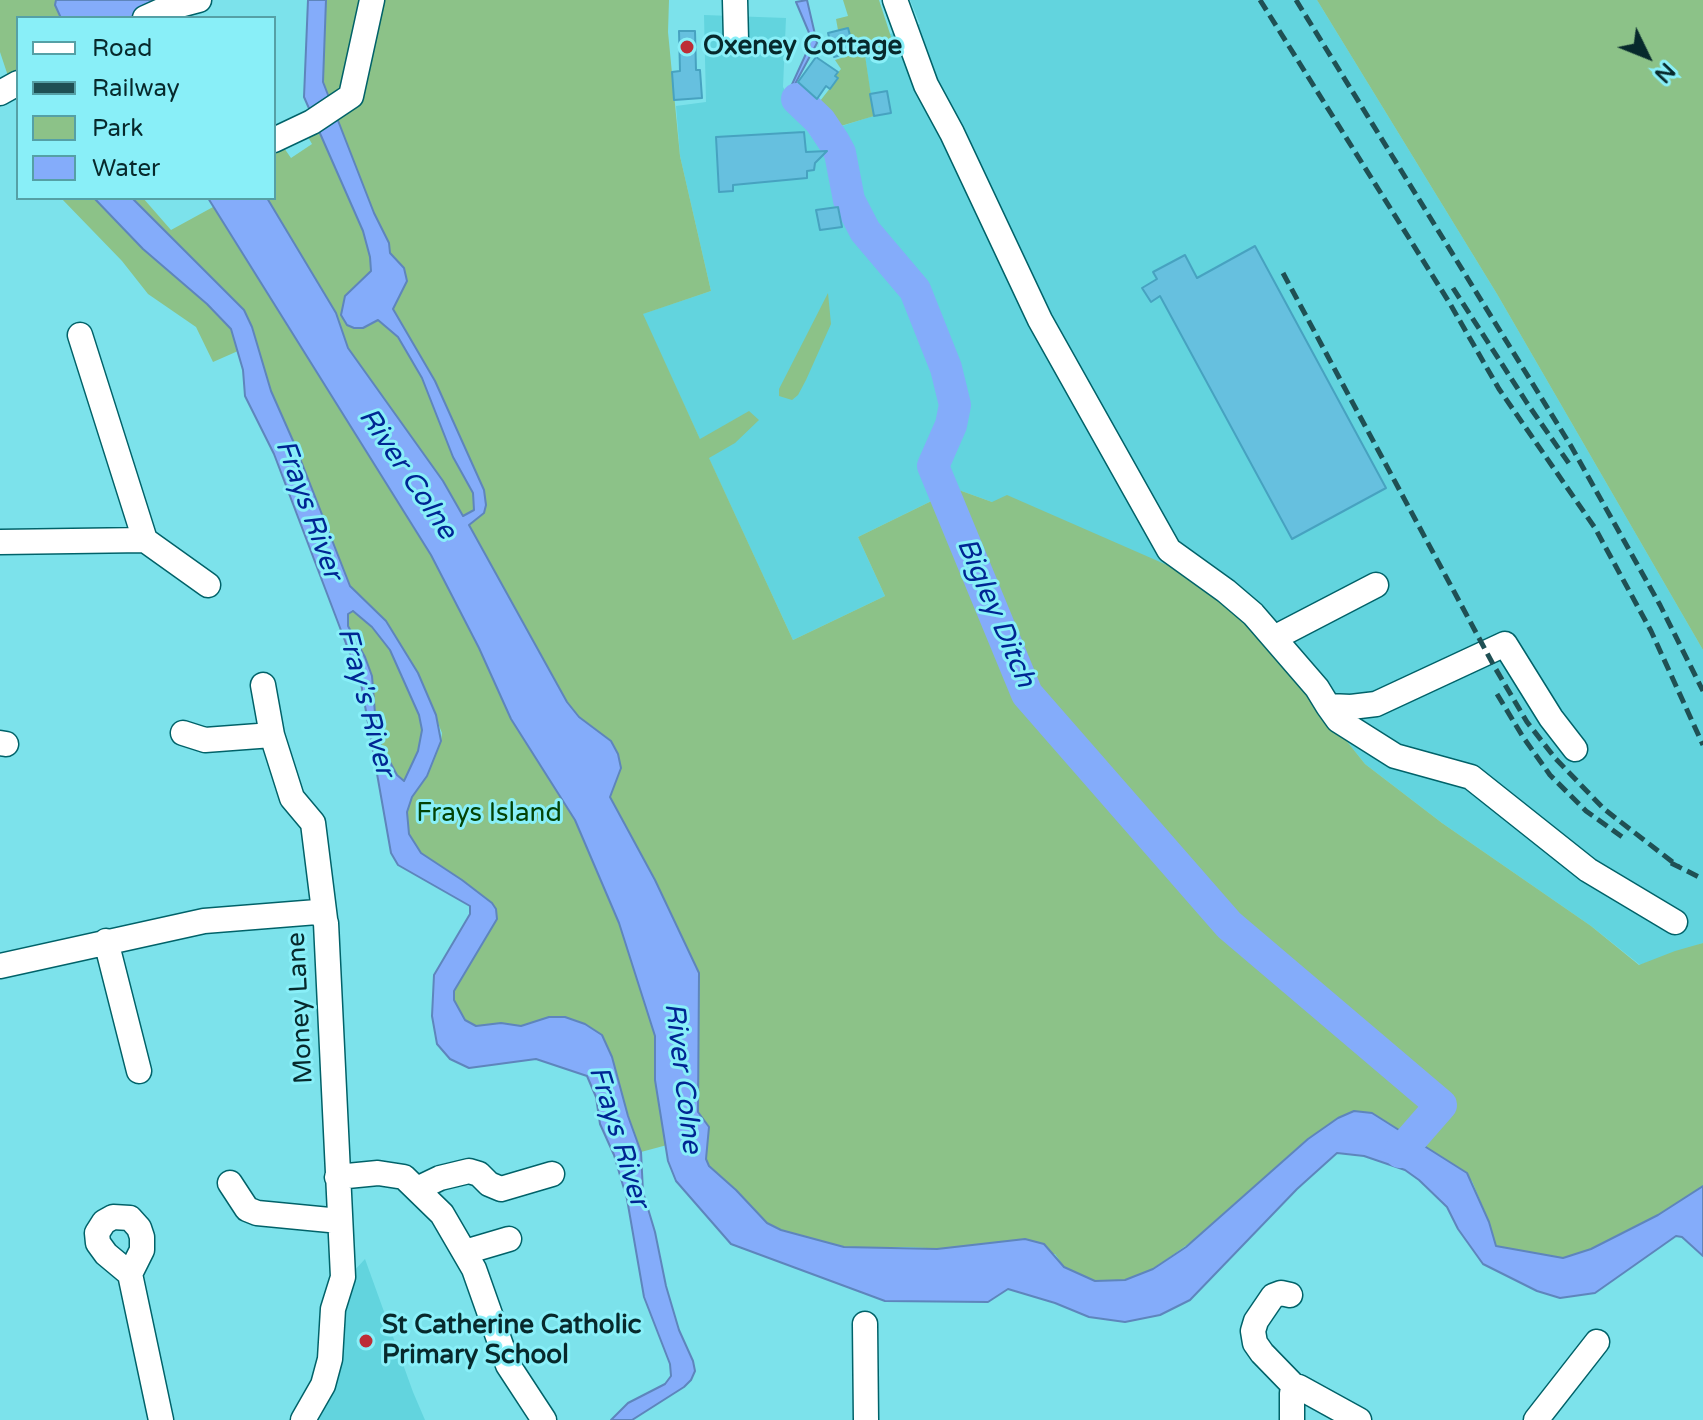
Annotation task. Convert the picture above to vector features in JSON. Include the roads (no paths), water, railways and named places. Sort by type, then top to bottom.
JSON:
[{"type":"street","points":[[149,16],[199,0]]},
{"type":"street","points":[[735,0],[736,40]]},
{"type":"street","points":[[895,0],[926,85],[952,133],[1040,320],[1169,550],[1253,614],[1317,688],[1338,720],[1395,756],[1471,777],[1588,870],[1675,922]]},
{"type":"street","points":[[276,139],[312,122],[354,91],[356,66],[372,10]]},
{"type":"street","points":[[80,335],[145,540]]},
{"type":"street","points":[[0,542],[145,540],[208,585]]},
{"type":"street","points":[[1274,638],[1376,585]]},
{"type":"street","points":[[1328,706],[1376,704],[1505,644],[1551,718],[1575,749]]},
{"type":"street","points":[[263,685],[272,735],[292,798],[313,823],[325,919]]},
{"type":"street","points":[[196,743],[272,735]]},
{"type":"street","name":"Money Lane","points":[[0,966],[204,921],[317,912],[325,919],[343,1277],[333,1309],[330,1359],[323,1385],[303,1420]]},
{"type":"street","points":[[106,941],[139,1071]]},
{"type":"street","points":[[337,1177],[392,1170],[404,1177],[442,1214],[465,1252],[508,1365],[544,1420]]},
{"type":"street","points":[[417,1189],[440,1178],[469,1171],[501,1189],[552,1174]]},
{"type":"street","points":[[230,1183],[247,1209],[254,1212],[340,1221]]},
{"type":"street","points":[[465,1252],[509,1239]]},
{"type":"street","points":[[130,1274],[161,1420]]},
{"type":"street","points":[[1290,1295],[1281,1293],[1273,1296],[1256,1321],[1253,1331],[1255,1343],[1295,1388],[1304,1389],[1359,1420]]},
{"type":"street","points":[[865,1324],[866,1420]]},
{"type":"street","points":[[1536,1420],[1597,1342]]},
{"type":"street","points":[[1292,1420],[1295,1388]]},
{"type":"water","points":[[56,0],[151,0],[154,5],[135,16],[60,16]]},
{"type":"water","name":"River Colne","points":[[308,0],[326,0],[323,82],[374,213],[389,243],[390,253],[404,268],[407,281],[393,309],[435,381],[484,490],[484,513],[469,525],[567,702],[579,717],[611,741],[618,754],[621,768],[610,797],[655,880],[699,973],[698,1112],[709,1127],[706,1159],[709,1166],[767,1223],[781,1230],[844,1247],[937,1249],[1025,1239],[1044,1244],[1064,1267],[1095,1281],[1125,1280],[1153,1269],[1186,1247],[1308,1139],[1354,1111],[1372,1113],[1467,1173],[1496,1246],[1563,1258],[1591,1249],[1658,1215],[1703,1186],[1703,1256],[1682,1237],[1676,1236],[1595,1293],[1560,1298],[1537,1291],[1483,1264],[1458,1229],[1447,1207],[1405,1170],[1364,1156],[1337,1153],[1297,1189],[1190,1300],[1160,1315],[1125,1322],[1089,1317],[1008,1289],[988,1302],[885,1301],[731,1244],[676,1181],[668,1161],[655,1080],[655,1036],[619,923],[575,820],[511,719],[431,555],[209,200],[268,200],[336,313],[348,348],[443,481],[463,516],[474,510],[473,493],[453,457],[422,378],[398,337],[378,320],[363,328],[354,328],[347,325],[341,315],[345,296],[371,271],[370,257],[363,231],[304,97]]},
{"type":"water","points":[[807,0],[817,43],[795,84],[796,90],[810,107],[819,110],[827,119],[831,129],[823,132],[789,91],[810,45],[810,35],[796,2]]},
{"type":"water","points":[[96,200],[134,200],[244,310],[271,391],[350,586],[386,621],[418,673],[436,715],[441,741],[427,776],[412,797],[407,812],[409,834],[421,853],[462,880],[496,909],[497,919],[454,991],[454,1000],[465,1020],[476,1026],[501,1023],[521,1026],[549,1017],[565,1017],[585,1024],[602,1035],[612,1057],[641,1152],[643,1192],[666,1286],[695,1371],[684,1387],[632,1420],[611,1420],[628,1403],[665,1384],[671,1376],[670,1364],[644,1297],[627,1199],[614,1155],[600,1124],[596,1097],[587,1076],[536,1059],[469,1068],[450,1059],[437,1044],[432,1016],[434,975],[470,914],[470,906],[398,865],[391,853],[361,683],[274,454],[245,396],[243,370],[231,329],[143,249]],"holes":[[[353,611],[372,627],[390,650],[419,715],[422,730],[418,751],[404,781],[397,775],[377,738],[372,676],[348,626],[348,614]]]},
{"type":"waterway","name":"Bigley Ditch","points":[[797,99],[820,121],[834,142],[840,153],[849,200],[865,231],[915,290],[946,368],[955,405],[951,425],[933,466],[1027,694],[1229,925],[1441,1105],[1400,1152]]},
{"type":"railway","points":[[1260,0],[1449,302],[1499,389],[1595,528],[1651,631],[1703,745]]},
{"type":"railway","points":[[1296,0],[1571,446],[1660,605],[1703,691]]},
{"type":"railway","points":[[1283,273],[1527,722],[1555,758],[1604,809],[1679,867]]},
{"type":"railway","points":[[1453,288],[1570,465]]},
{"type":"railway","points":[[1497,694],[1550,775],[1586,811],[1625,839]]},
{"type":"railway","points":[[1671,863],[1703,879]]},
{"type":"place","name":"Oxeney Cottage","points":[[687,47]]},
{"type":"place","name":"St Catherine Catholic Primary School","points":[[366,1341]]},
{"type":"water label","name":"Frays River","points":[[308,510]]},
{"type":"water label","name":"Fray's River","points":[[365,702]]},
{"type":"water label","name":"Frays River","points":[[618,1137]]},
{"type":"park label","name":"Frays Island","points":[[489,814]]}]
